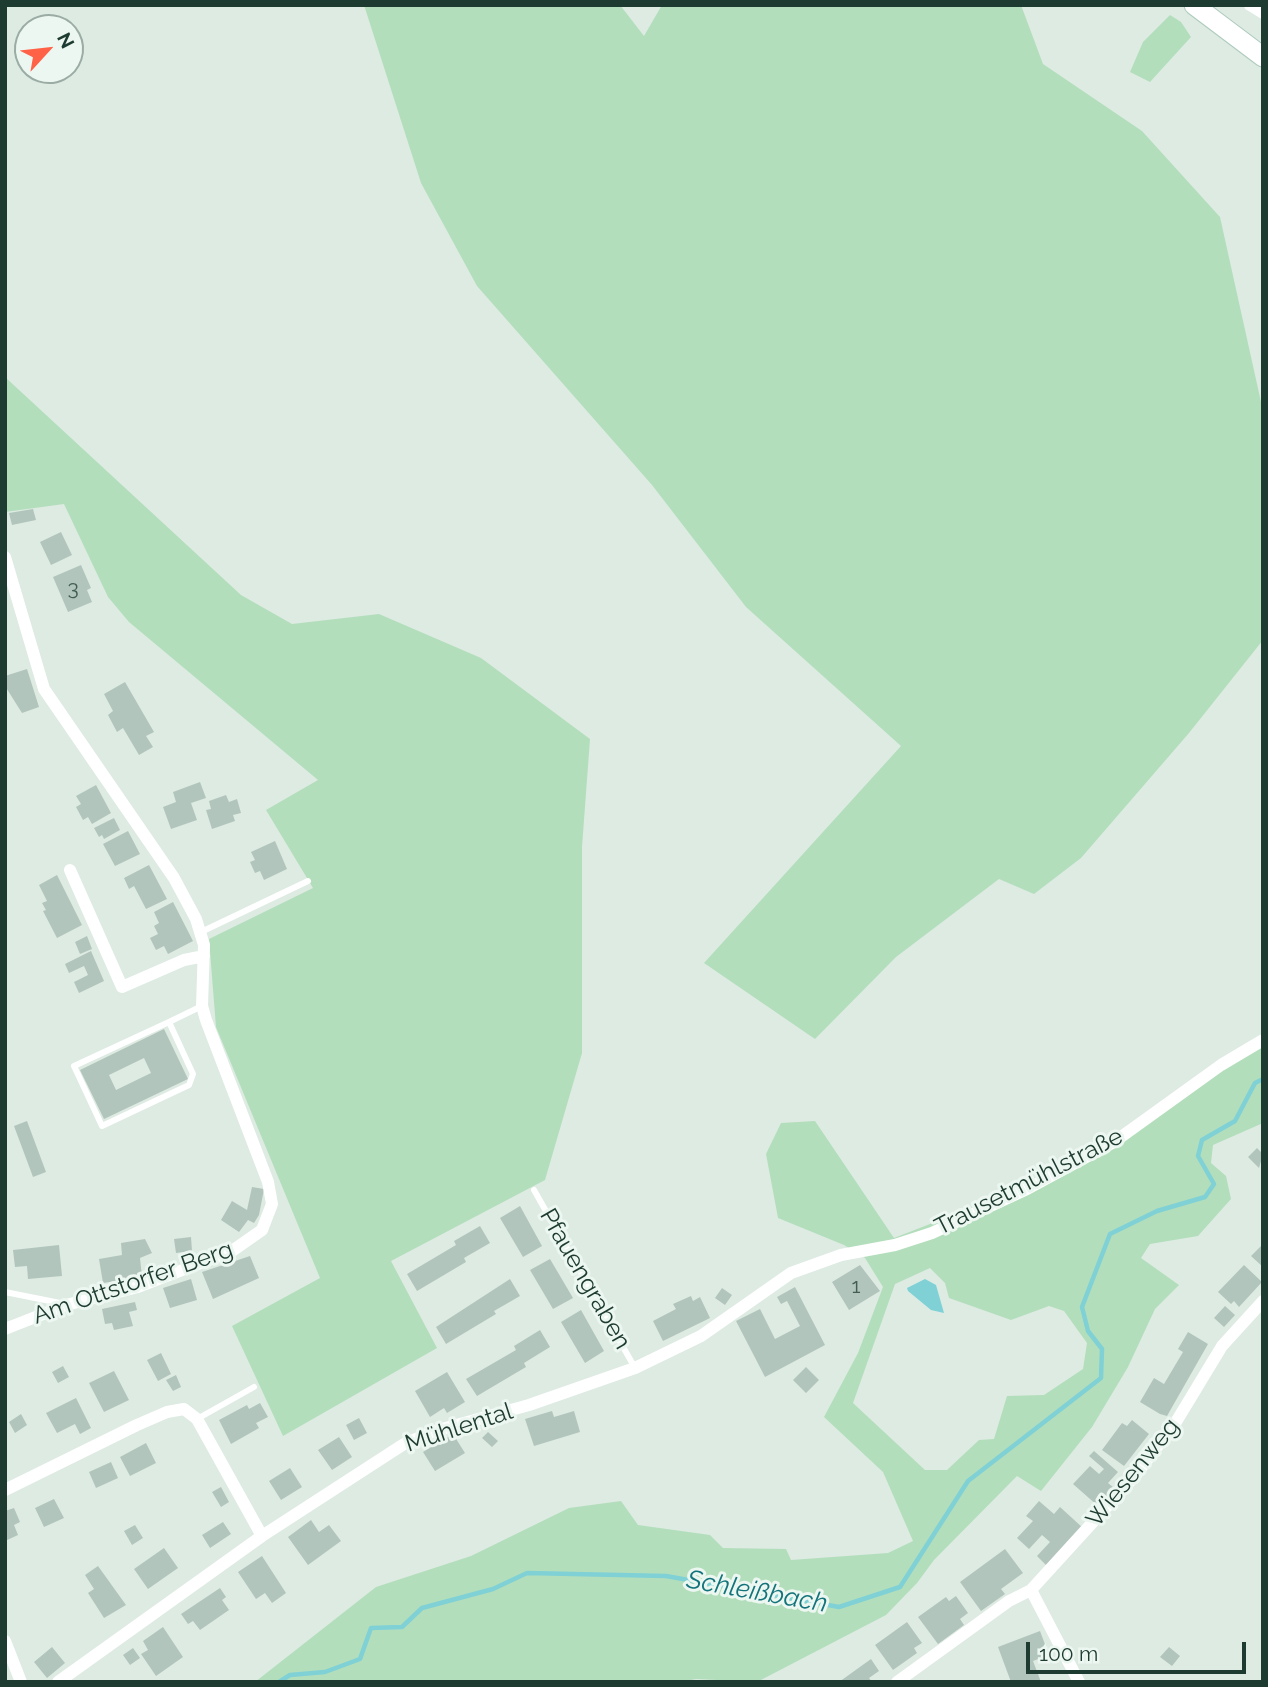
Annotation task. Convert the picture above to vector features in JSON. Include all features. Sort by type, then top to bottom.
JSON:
[{"type":"main road","points":[[1194,5],[1263,57]]},
{"type":"street","points":[[1250,5],[1263,13]]},
{"type":"street","name":"Am Ottstorfer Berg","points":[[5,557],[44,689],[174,878],[201,932],[204,956],[202,1006],[211,1038],[272,1194],[271,1214],[255,1237],[232,1251],[138,1287],[66,1306],[5,1329]]},
{"type":"street","points":[[70,870],[122,987],[184,960],[204,956]]},
{"type":"street","name":"Trausetmühlstraße","points":[[895,1245],[932,1233],[1027,1189],[1114,1142],[1221,1065],[1263,1040]]},
{"type":"street","name":"Mühlental","points":[[58,1682],[347,1478],[423,1436],[580,1389],[635,1368],[701,1336],[791,1273],[841,1255],[895,1245]]},
{"type":"street","name":"Wiesenweg","points":[[897,1682],[1009,1601],[1031,1590],[1134,1477],[1162,1442],[1222,1346],[1263,1301]]},
{"type":"street","points":[[5,1490],[167,1412],[184,1409],[197,1419],[262,1536]]},
{"type":"street","points":[[1031,1590],[1079,1682]]},
{"type":"street","points":[[6,1650],[21,1682]]},
{"type":"lane","points":[[201,932],[308,881]]},
{"type":"lane","points":[[169,1022],[192,1074],[189,1085],[102,1126],[74,1066],[202,1006]]},
{"type":"lane","name":"Pfauengraben","points":[[534,1190],[635,1368]]},
{"type":"lane","points":[[5,1292],[58,1301],[66,1306]]},
{"type":"lane","points":[[197,1419],[254,1387]]},
{"type":"green space","points":[[364,5],[620,5],[644,36],[662,5],[1021,5],[1043,64],[1142,131],[1220,217],[1263,411],[1263,640],[1189,733],[1081,858],[1034,894],[999,879],[896,957],[815,1039],[704,963],[901,746],[746,607],[652,485],[477,286],[421,183]]},
{"type":"green space","points":[[1170,15],[1181,22],[1191,37],[1150,82],[1130,72],[1143,42]]},
{"type":"green space","points":[[5,377],[241,595],[292,624],[379,614],[481,658],[590,739],[582,847],[582,1053],[545,1180],[391,1261],[437,1348],[283,1436],[232,1326],[320,1278],[216,1027],[209,939],[313,888],[266,810],[318,780],[129,622],[108,597],[64,504],[5,512]]},
{"type":"green space","points":[[1263,1033],[1263,1123],[1213,1145],[1211,1163],[1226,1176],[1231,1199],[1198,1236],[1150,1244],[1141,1258],[1179,1285],[1155,1309],[1128,1367],[1092,1427],[1041,1491],[1017,1476],[934,1560],[917,1583],[886,1615],[757,1682],[696,1679],[680,1682],[255,1682],[376,1587],[471,1556],[569,1508],[621,1501],[638,1525],[710,1535],[723,1548],[786,1549],[791,1560],[888,1553],[913,1541],[883,1472],[824,1417],[858,1353],[883,1287],[865,1258],[844,1245],[778,1218],[766,1154],[781,1123],[815,1121],[894,1238],[989,1201],[1114,1138],[1209,1067]],"holes":[[[930,1268],[945,1283],[949,1298],[1011,1320],[1049,1306],[1064,1311],[1087,1343],[1083,1369],[1044,1395],[1007,1396],[994,1439],[979,1440],[947,1470],[925,1470],[853,1403],[895,1284]]]},
{"type":"water","points":[[925,1279],[936,1285],[944,1313],[931,1310],[908,1291],[907,1288]]},
{"type":"building","points":[[33,509],[36,520],[12,525],[9,513]]},
{"type":"building","points":[[61,532],[72,555],[51,565],[40,542]]},
{"type":"building","points":[[81,565],[91,588],[87,590],[92,602],[68,612],[53,577]]},
{"type":"building","points":[[27,669],[39,707],[22,713],[5,686],[5,676]]},
{"type":"building","points":[[125,682],[154,732],[146,736],[153,747],[139,755],[123,728],[117,732],[108,715],[113,711],[104,694]]},
{"type":"building","points":[[200,782],[206,798],[191,803],[197,820],[171,829],[163,807],[176,802],[173,792]]},
{"type":"building","points":[[96,785],[111,813],[92,824],[88,817],[83,820],[76,807],[81,804],[76,796]]},
{"type":"building","points":[[226,795],[229,802],[237,799],[241,813],[233,815],[235,821],[212,829],[206,810],[211,809],[209,801]]},
{"type":"building","points":[[114,818],[120,830],[104,839],[102,835],[99,837],[94,828]]},
{"type":"building","points":[[128,831],[140,854],[115,866],[103,844]]},
{"type":"building","points":[[275,841],[287,869],[264,880],[260,871],[255,873],[250,862],[255,860],[251,852]]},
{"type":"building","points":[[149,865],[167,899],[146,909],[134,886],[129,889],[124,878]]},
{"type":"building","points":[[57,875],[82,925],[57,938],[43,911],[46,910],[42,903],[47,901],[39,885]]},
{"type":"building","points":[[173,902],[193,941],[168,954],[164,946],[156,950],[150,938],[158,934],[154,926],[159,923],[154,912]]},
{"type":"building","points":[[87,936],[92,949],[80,954],[75,942]]},
{"type":"building","points":[[91,951],[104,981],[79,993],[74,982],[88,975],[84,966],[69,973],[65,964]]},
{"type":"building","points":[[164,1029],[188,1079],[104,1119],[80,1070]],"holes":[[[144,1058],[151,1073],[116,1090],[109,1075]]]},
{"type":"building","points":[[27,1121],[46,1172],[33,1177],[14,1126]]},
{"type":"building","points":[[1257,1148],[1263,1154],[1259,1168],[1248,1157]]},
{"type":"building","points":[[252,1187],[264,1189],[259,1215],[254,1223],[248,1220],[239,1232],[221,1220],[232,1201],[247,1210]]},
{"type":"building","points":[[520,1206],[542,1246],[523,1257],[500,1218]]},
{"type":"building","points":[[480,1226],[490,1243],[464,1258],[466,1262],[417,1291],[407,1274],[456,1245],[454,1241]]},
{"type":"building","points":[[191,1237],[192,1251],[176,1253],[174,1239]]},
{"type":"building","points":[[145,1239],[152,1253],[140,1258],[142,1277],[103,1283],[99,1259],[122,1255],[121,1243]]},
{"type":"building","points":[[1263,1244],[1263,1267],[1251,1256]]},
{"type":"building","points":[[59,1245],[62,1276],[28,1279],[27,1266],[15,1267],[13,1250]]},
{"type":"building","points":[[250,1256],[259,1278],[213,1299],[202,1272]]},
{"type":"building","points":[[550,1259],[573,1298],[553,1309],[530,1270]]},
{"type":"building","points":[[860,1265],[880,1291],[849,1310],[832,1282]]},
{"type":"building","points":[[1244,1265],[1262,1282],[1239,1307],[1234,1301],[1231,1304],[1218,1292]]},
{"type":"building","points":[[191,1279],[197,1300],[170,1308],[163,1288]]},
{"type":"building","points":[[510,1279],[520,1296],[446,1344],[436,1327]]},
{"type":"building","points":[[795,1287],[825,1345],[765,1377],[736,1321],[760,1309],[775,1339],[800,1326],[787,1301],[781,1304],[777,1297]]},
{"type":"building","points":[[722,1288],[732,1295],[725,1305],[715,1298]]},
{"type":"building","points":[[691,1296],[693,1301],[700,1297],[710,1318],[663,1341],[653,1321],[676,1309],[673,1304]]},
{"type":"building","points":[[135,1302],[137,1310],[129,1312],[133,1326],[114,1330],[112,1323],[105,1324],[102,1309]]},
{"type":"building","points":[[1225,1306],[1235,1315],[1224,1327],[1214,1318]]},
{"type":"building","points":[[581,1310],[604,1351],[585,1363],[561,1322]]},
{"type":"building","points":[[540,1330],[550,1347],[524,1363],[526,1367],[477,1396],[466,1379],[516,1350],[514,1346]]},
{"type":"building","points":[[1188,1332],[1208,1344],[1167,1416],[1160,1414],[1140,1402],[1154,1378],[1164,1384],[1183,1352],[1178,1349]]},
{"type":"building","points":[[161,1353],[171,1374],[158,1381],[147,1360]]},
{"type":"building","points":[[63,1366],[69,1377],[58,1383],[52,1372]]},
{"type":"building","points":[[806,1367],[819,1380],[806,1393],[793,1380]]},
{"type":"building","points":[[114,1371],[129,1400],[104,1412],[89,1383]]},
{"type":"building","points":[[447,1372],[465,1402],[447,1413],[444,1408],[430,1417],[415,1391]]},
{"type":"building","points":[[176,1375],[181,1387],[173,1391],[166,1380]]},
{"type":"building","points":[[76,1398],[91,1428],[80,1434],[75,1424],[57,1433],[46,1413]]},
{"type":"building","points":[[260,1403],[268,1417],[256,1423],[259,1428],[231,1444],[219,1420],[247,1405],[249,1409]]},
{"type":"building","points":[[552,1411],[554,1417],[574,1411],[580,1432],[534,1446],[525,1419]]},
{"type":"building","points":[[21,1414],[27,1425],[15,1433],[9,1422]]},
{"type":"building","points":[[359,1418],[367,1433],[354,1440],[346,1425]]},
{"type":"building","points":[[1132,1420],[1149,1434],[1124,1466],[1102,1450],[1122,1423],[1127,1426]]},
{"type":"building","points":[[488,1432],[498,1441],[492,1447],[482,1438]]},
{"type":"building","points":[[453,1434],[465,1453],[435,1471],[423,1452]]},
{"type":"building","points":[[339,1437],[352,1457],[332,1470],[318,1450]]},
{"type":"building","points":[[146,1443],[156,1463],[130,1476],[120,1457]]},
{"type":"building","points":[[1094,1451],[1118,1472],[1108,1483],[1114,1488],[1098,1506],[1073,1484],[1090,1466],[1099,1474],[1104,1469],[1089,1456]]},
{"type":"building","points":[[111,1462],[118,1478],[96,1488],[89,1472]]},
{"type":"building","points":[[290,1468],[302,1487],[281,1500],[269,1481]]},
{"type":"building","points":[[221,1487],[229,1502],[221,1507],[212,1492]]},
{"type":"building","points":[[54,1499],[64,1518],[44,1527],[35,1508]]},
{"type":"building","points":[[1039,1501],[1054,1514],[1060,1507],[1083,1528],[1048,1567],[1037,1556],[1050,1542],[1042,1535],[1029,1549],[1017,1538],[1033,1521],[1026,1516]]},
{"type":"building","points":[[14,1508],[20,1522],[14,1525],[18,1535],[5,1541],[5,1511]]},
{"type":"building","points":[[311,1520],[319,1532],[329,1525],[341,1541],[308,1565],[288,1537]]},
{"type":"building","points":[[223,1522],[231,1534],[210,1548],[202,1535]]},
{"type":"building","points":[[135,1525],[143,1538],[132,1545],[124,1531]]},
{"type":"building","points":[[164,1548],[178,1568],[148,1589],[134,1569]]},
{"type":"building","points":[[1005,1549],[1023,1573],[1001,1589],[1005,1594],[981,1611],[960,1582]]},
{"type":"building","points":[[262,1556],[286,1593],[272,1603],[265,1593],[256,1599],[238,1572]]},
{"type":"building","points":[[98,1566],[126,1605],[104,1618],[88,1593],[94,1589],[85,1575]]},
{"type":"building","points":[[220,1588],[226,1597],[222,1600],[229,1610],[200,1630],[193,1621],[188,1624],[181,1614]]},
{"type":"building","points":[[956,1596],[968,1613],[960,1619],[964,1625],[938,1644],[918,1617],[946,1597],[949,1601]]},
{"type":"building","points":[[907,1622],[922,1643],[914,1648],[917,1653],[893,1670],[875,1645]]},
{"type":"building","points":[[163,1627],[183,1657],[156,1676],[141,1654],[148,1650],[143,1641]]},
{"type":"building","points":[[1040,1631],[1049,1655],[1033,1661],[1041,1682],[1011,1682],[998,1647]]},
{"type":"building","points":[[52,1647],[65,1663],[47,1678],[34,1662]]},
{"type":"building","points":[[1169,1647],[1180,1656],[1172,1666],[1160,1657]]},
{"type":"building","points":[[133,1648],[140,1658],[130,1665],[123,1655]]},
{"type":"building","points":[[871,1659],[879,1671],[869,1678],[872,1682],[839,1682]]},
{"type":"waterway","name":"Schleißbach","points":[[279,1682],[290,1675],[325,1672],[360,1659],[371,1628],[402,1627],[422,1608],[493,1589],[527,1573],[666,1576],[839,1607],[900,1587],[968,1481],[1101,1378],[1102,1349],[1088,1331],[1082,1307],[1110,1234],[1157,1211],[1205,1197],[1214,1184],[1198,1156],[1202,1140],[1235,1121],[1255,1083],[1263,1079]]}]
